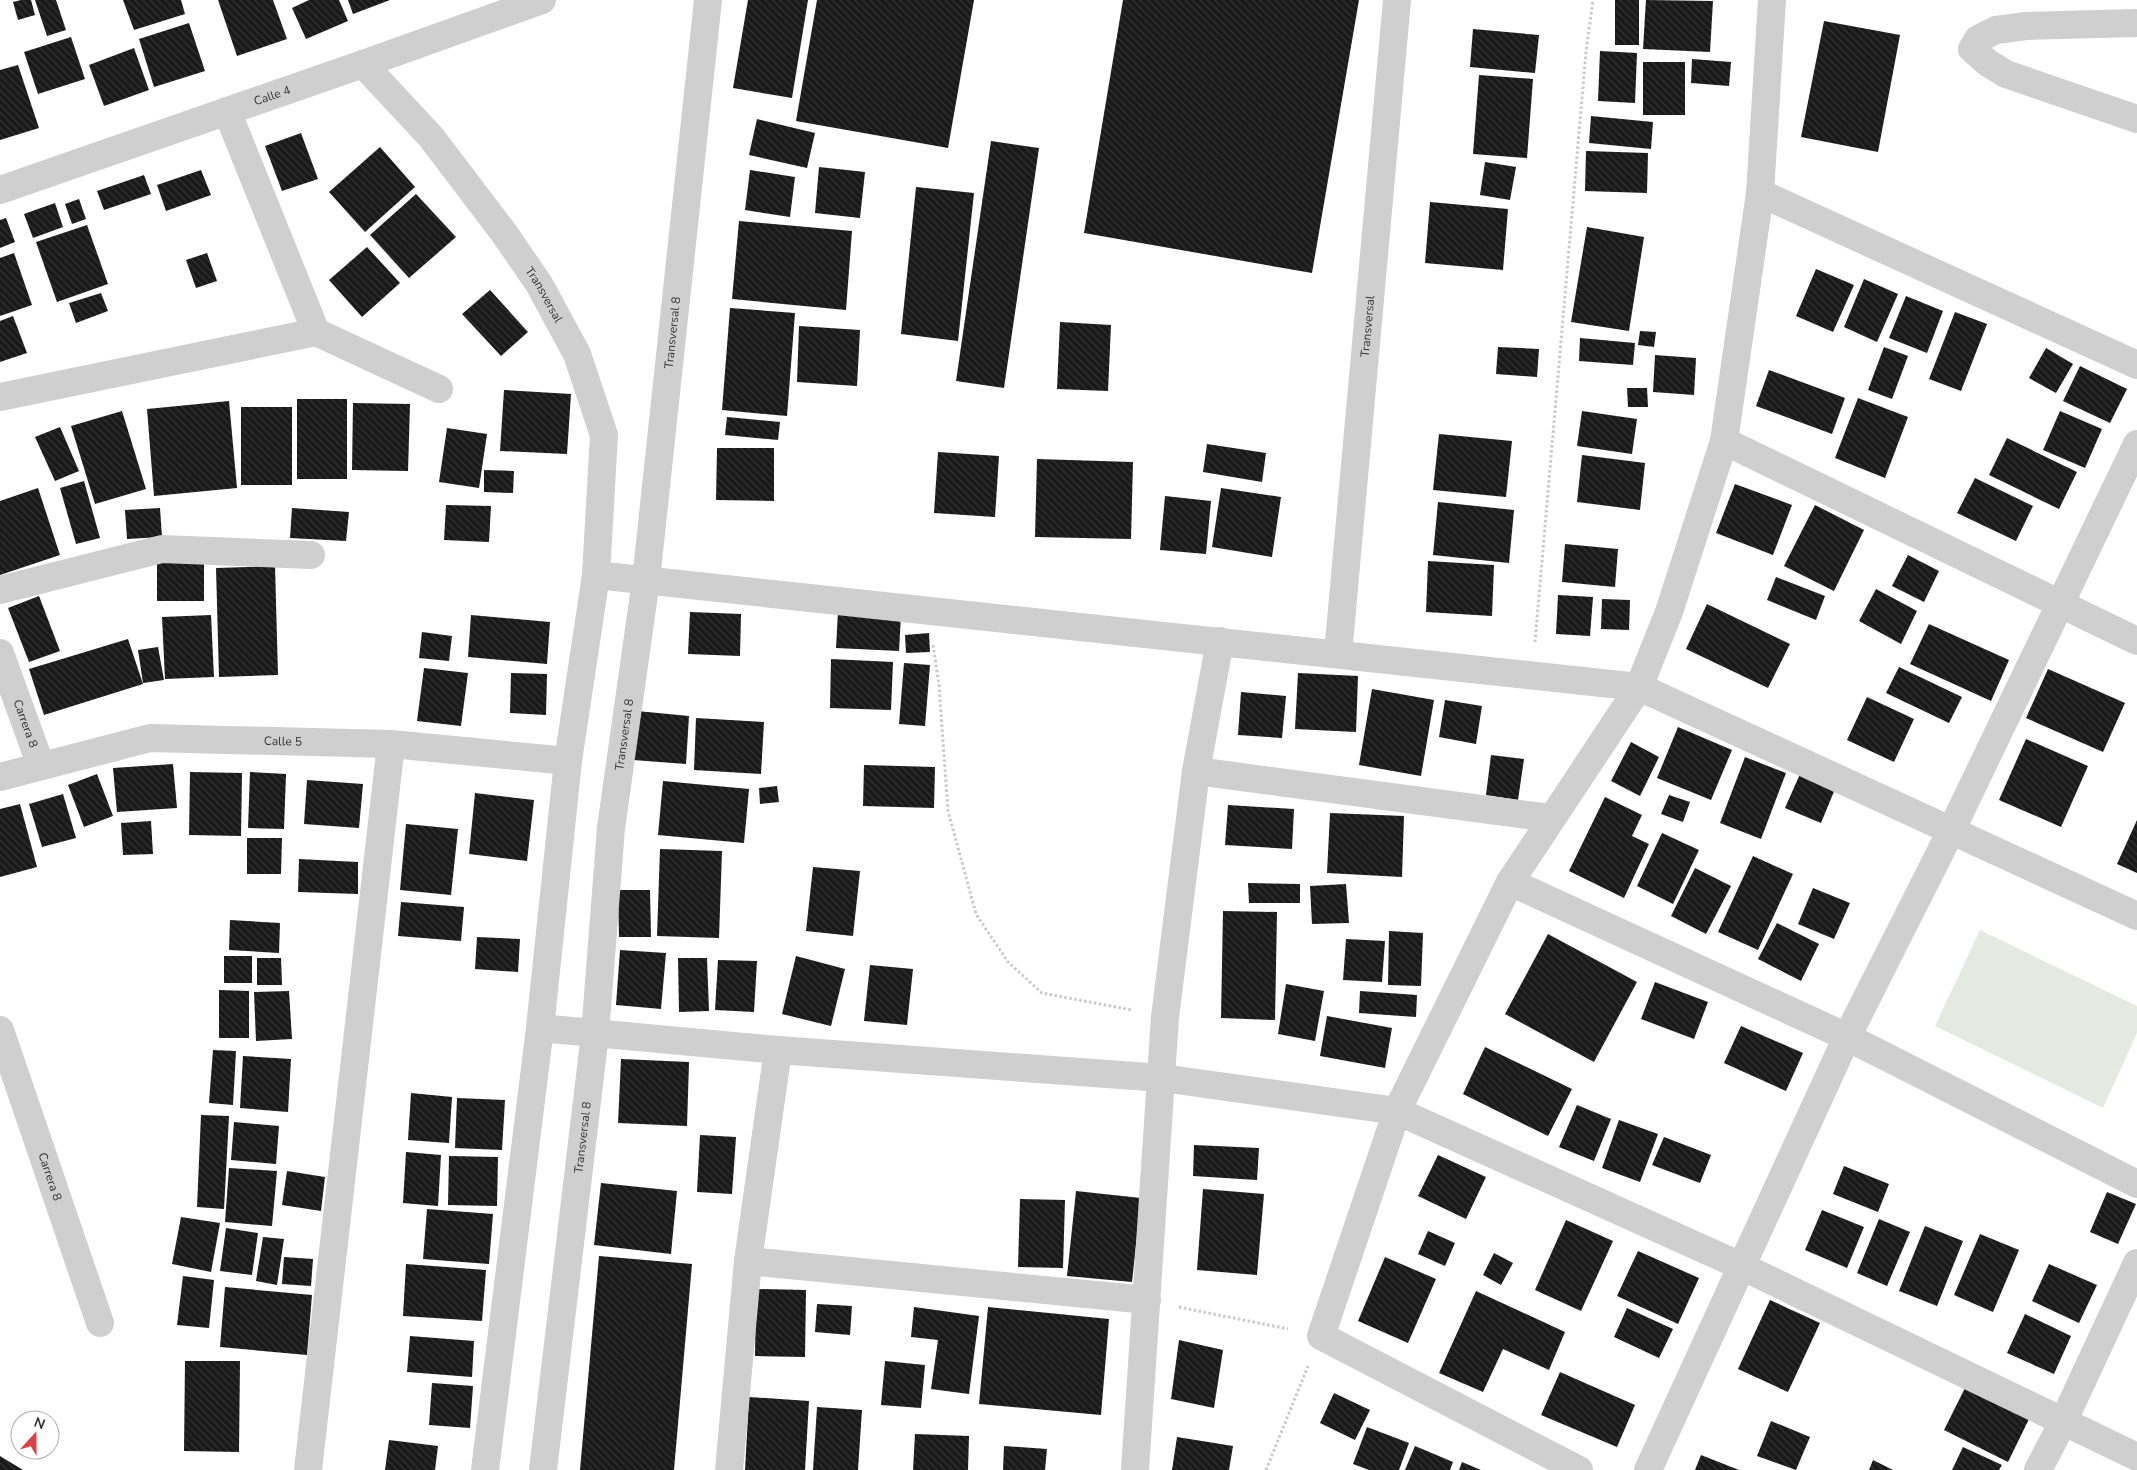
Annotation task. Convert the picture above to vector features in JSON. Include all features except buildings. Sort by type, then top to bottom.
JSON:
[{"type":"street","name":"Calle 4","points":[[0,190],[542,0]]},
{"type":"street","name":"Transversal 8","points":[[543,1470],[595,1034],[611,828],[646,580],[708,0]]},
{"type":"street","name":"Transversal","points":[[1338,654],[1397,0]]},
{"type":"street","points":[[1579,1470],[1321,1336],[1397,1111],[1510,882],[1550,818],[1639,687],[1669,612],[1724,441],[1760,193],[1772,0]]},
{"type":"street","points":[[2137,24],[2026,26],[1996,30],[1978,38],[1972,50],[2006,74],[2137,119]]},
{"type":"street","name":"Transversal","points":[[363,64],[431,137],[504,233],[539,284],[578,354],[604,435],[596,575]]},
{"type":"street","points":[[226,111],[316,332]]},
{"type":"street","points":[[1760,193],[2137,365]]},
{"type":"street","points":[[0,397],[316,332],[439,388]]},
{"type":"street","points":[[1724,441],[2137,641]]},
{"type":"street","points":[[1648,1470],[1847,1037],[1951,831],[2137,444]]},
{"type":"street","points":[[0,590],[162,549],[311,555]]},
{"type":"street","points":[[485,1470],[540,1028],[568,761],[596,575],[1532,674],[1639,687],[2137,916]]},
{"type":"street","points":[[1135,1470],[1165,1017],[1196,771],[1220,641]]},
{"type":"street","name":"Carrera 8","points":[[0,653],[41,766]]},
{"type":"street","name":"Calle 5","points":[[0,777],[150,738],[391,744],[568,761]]},
{"type":"street","points":[[308,1470],[391,744]]},
{"type":"street","points":[[1196,771],[1550,818]]},
{"type":"street","points":[[1510,882],[1847,1037],[2137,1184]]},
{"type":"street","points":[[540,1028],[778,1050],[1162,1078],[1397,1111],[1741,1266],[2137,1457]]},
{"type":"street","name":"Carrera 8","points":[[0,1030],[100,1323]]},
{"type":"street","points":[[729,1470],[748,1261],[778,1050]]},
{"type":"street","points":[[748,1261],[1147,1300]]},
{"type":"street","points":[[2038,1470],[2063,1422],[2137,1263]]},
{"type":"path","points":[[1532,674],[1586,52],[1593,0]]},
{"type":"path","points":[[928,610],[939,685],[948,811],[976,914],[1008,962],[1042,993],[1165,1017]]},
{"type":"path","points":[[1147,1300],[1321,1336],[1266,1470]]},
{"type":"shaded area","points":[[1980,930],[2137,1006],[2137,1033],[2103,1108],[1935,1026]]}]
